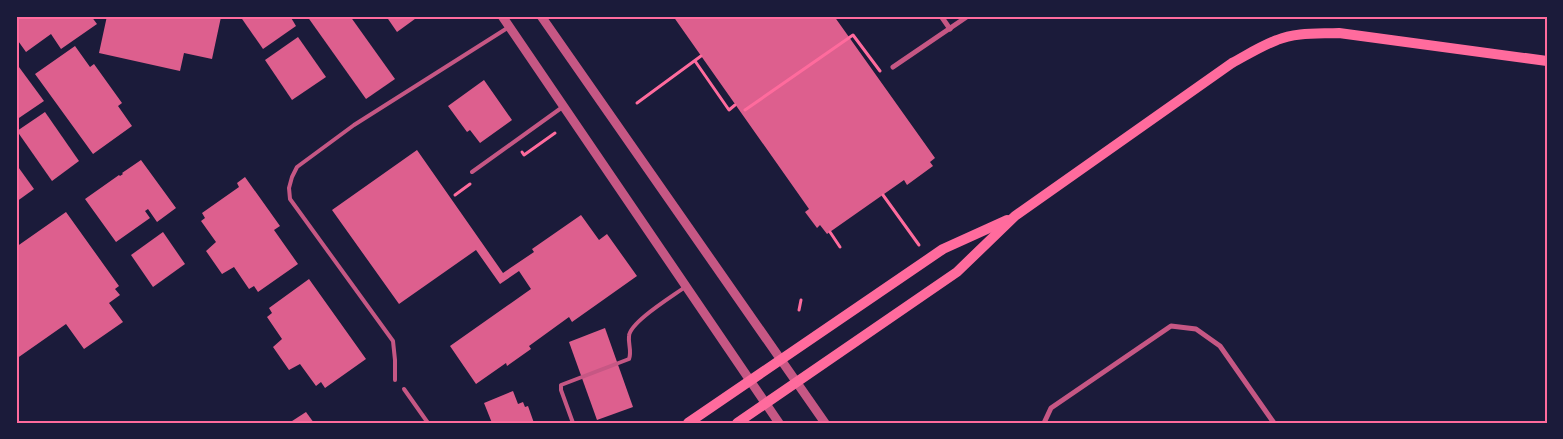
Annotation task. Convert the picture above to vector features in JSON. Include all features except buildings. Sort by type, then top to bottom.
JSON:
[{"type":"main road","points":[[737,423],[957,272],[1015,216],[1232,63],[1256,49],[1279,39],[1306,34],[1339,33],[1547,61]]},
{"type":"main road","points":[[688,423],[942,249],[1015,216]]},
{"type":"street","points":[[502,16],[779,423]]},
{"type":"street","points":[[541,16],[825,423]]},
{"type":"street","points":[[941,16],[950,29]]},
{"type":"street","points":[[893,67],[968,16]]},
{"type":"street","points":[[1044,423],[1051,408],[1171,326],[1196,329],[1220,346],[1274,423]]},
{"type":"lane","points":[[395,380],[393,341],[290,199],[289,188],[292,177],[297,167],[354,125],[509,27]]},
{"type":"lane","points":[[472,172],[564,106]]},
{"type":"lane","points":[[573,423],[561,390],[561,385],[629,359],[631,353],[629,335],[634,324],[687,286]]},
{"type":"lane","points":[[404,389],[428,423]]},
{"type":"path","points":[[745,110],[853,35],[875,67],[886,77],[895,72],[893,67]]},
{"type":"path","points":[[637,103],[701,56]]},
{"type":"path","points":[[695,61],[729,110],[735,105]]},
{"type":"path","points":[[883,195],[919,245]]},
{"type":"path","points":[[830,232],[840,247]]},
{"type":"path","points":[[799,310],[801,300]]}]
